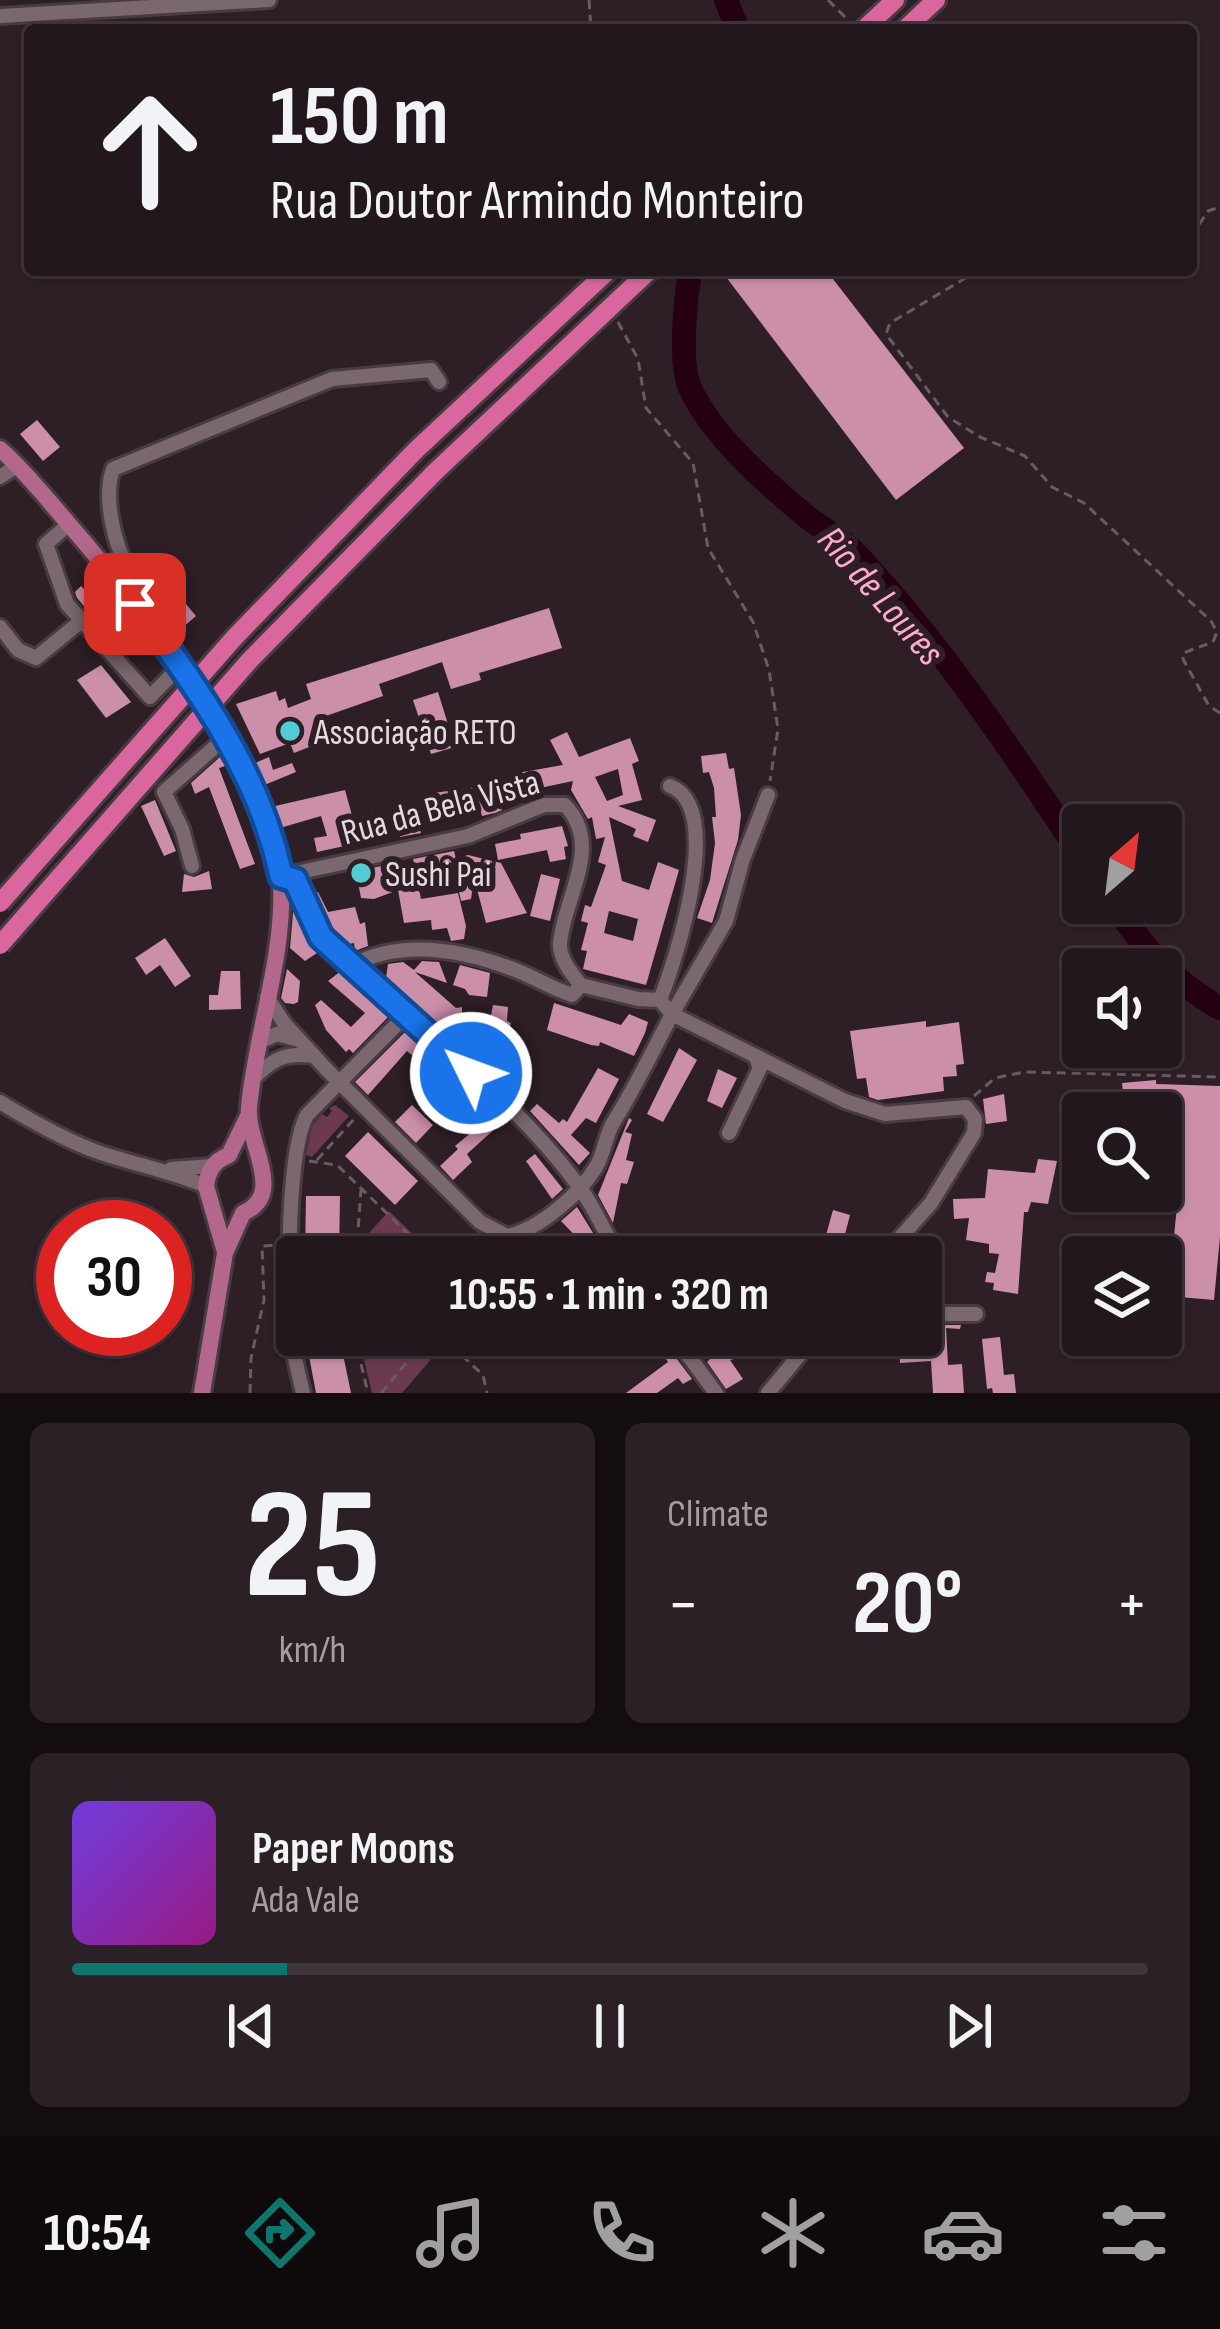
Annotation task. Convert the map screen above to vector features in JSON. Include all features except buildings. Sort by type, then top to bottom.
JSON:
[{"type":"highway","points":[[868,24],[895,0]]},
{"type":"highway","points":[[910,24],[936,0]]},
{"type":"highway","points":[[0,903],[235,637],[416,450],[603,276]]},
{"type":"highway","points":[[0,945],[250,660],[436,471],[644,276]]},
{"type":"main road","points":[[0,449],[110,571],[181,665],[227,736],[261,813],[281,876],[281,912],[248,1115],[229,1155]]},
{"type":"main road","points":[[214,1204],[232,1214],[243,1213],[260,1202],[265,1192],[248,1115]]},
{"type":"main road","points":[[225,1253],[206,1186],[212,1166],[239,1154],[257,1163]]},
{"type":"main road","points":[[202,1393],[225,1253],[243,1213]]},
{"type":"street","points":[[0,16],[100,5],[269,0]]},
{"type":"street","points":[[110,571],[121,554],[113,533],[109,480],[113,469],[332,380],[430,370],[439,382]]},
{"type":"street","points":[[0,477],[18,465]]},
{"type":"street","points":[[69,524],[46,544],[67,604],[80,622],[150,698],[181,665]]},
{"type":"street","points":[[0,627],[18,650],[36,658],[80,622]]},
{"type":"street","points":[[192,866],[182,829],[164,792],[227,736]]},
{"type":"street","points":[[660,1000],[696,857],[692,808],[670,786]]},
{"type":"street","points":[[267,997],[299,1040],[494,1232],[507,1237],[530,1229],[580,1187],[597,1166],[610,1126],[626,1106],[672,1014],[727,921],[743,859],[768,795]]},
{"type":"street","name":"Rua da Bela Vista","points":[[281,876],[468,836],[544,805],[565,805],[581,830],[581,863],[560,946],[569,971],[581,985]]},
{"type":"street","points":[[281,876],[295,880],[321,937],[504,1102],[580,1187],[608,1236]]},
{"type":"street","points":[[352,965],[374,953],[447,949],[512,968],[572,995],[581,985],[638,1000],[660,1000],[672,1014],[757,1060],[844,1101],[885,1114],[967,1107],[975,1119],[974,1133],[931,1203],[902,1236]]},
{"type":"street","points":[[292,1236],[293,1162],[299,1129],[307,1115],[406,1015]]},
{"type":"street","points":[[259,1042],[277,1034],[299,1040]]},
{"type":"street","points":[[253,1080],[277,1057],[314,1055]]},
{"type":"street","points":[[729,1133],[760,1068],[757,1060]]},
{"type":"street","points":[[0,1102],[98,1152],[166,1169],[206,1186]]},
{"type":"street","points":[[166,1169],[212,1166]]},
{"type":"street","points":[[942,1314],[976,1314]]},
{"type":"street","points":[[295,1356],[303,1393]]},
{"type":"street","points":[[688,1356],[716,1393]]},
{"type":"street","points":[[768,1393],[799,1356]]},
{"type":"path","points":[[828,0],[854,24]]},
{"type":"path","points":[[1197,228],[1208,211],[1220,207]]},
{"type":"path","points":[[969,276],[890,322],[886,334],[948,416],[980,437],[1025,456],[1052,487],[1084,503],[1211,621],[1217,632],[1214,642],[1184,653],[1184,659],[1209,706],[1220,713]]},
{"type":"path","points":[[616,308],[618,327],[638,359],[646,408],[693,463],[709,548],[753,622],[769,670],[778,729],[768,795]]},
{"type":"path","points":[[967,1107],[979,1089],[995,1078],[1024,1072],[1220,1077]]},
{"type":"path","points":[[315,1161],[357,1116],[347,1106],[356,1097]]},
{"type":"path","points":[[293,1162],[337,1165],[410,1236]]},
{"type":"path","points":[[358,1236],[361,1189]]},
{"type":"path","points":[[250,1393],[251,1358],[264,1300],[262,1246],[276,1245]]},
{"type":"path","points":[[359,1356],[368,1393]]},
{"type":"path","points":[[381,1393],[412,1356]]},
{"type":"path","points":[[463,1356],[483,1375],[488,1393]]},
{"type":"shaded area","points":[[335,1105],[349,1116],[312,1157],[306,1155],[312,1126]]},
{"type":"shaded area","points":[[389,1211],[415,1236],[366,1236]]},
{"type":"shaded area","points":[[363,1356],[434,1356],[402,1393],[372,1393]]},
{"type":"waterway","name":"Rio de Loures","points":[[726,0],[736,24]]},
{"type":"waterway","name":"Rio de Loures","points":[[690,276],[685,363],[700,406],[758,474],[852,550],[889,591],[976,702],[1062,826]]},
{"type":"waterway","name":"Rio de Loures","points":[[1129,924],[1160,962],[1220,1008]]},
{"type":"place","name":"Associação RETO","points":[[290,731]]},
{"type":"place","name":"Sushi Pai","points":[[361,873]]},
{"type":"route","points":[[135,604],[227,736],[253,792],[281,876],[295,880],[321,937],[471,1073]]}]
